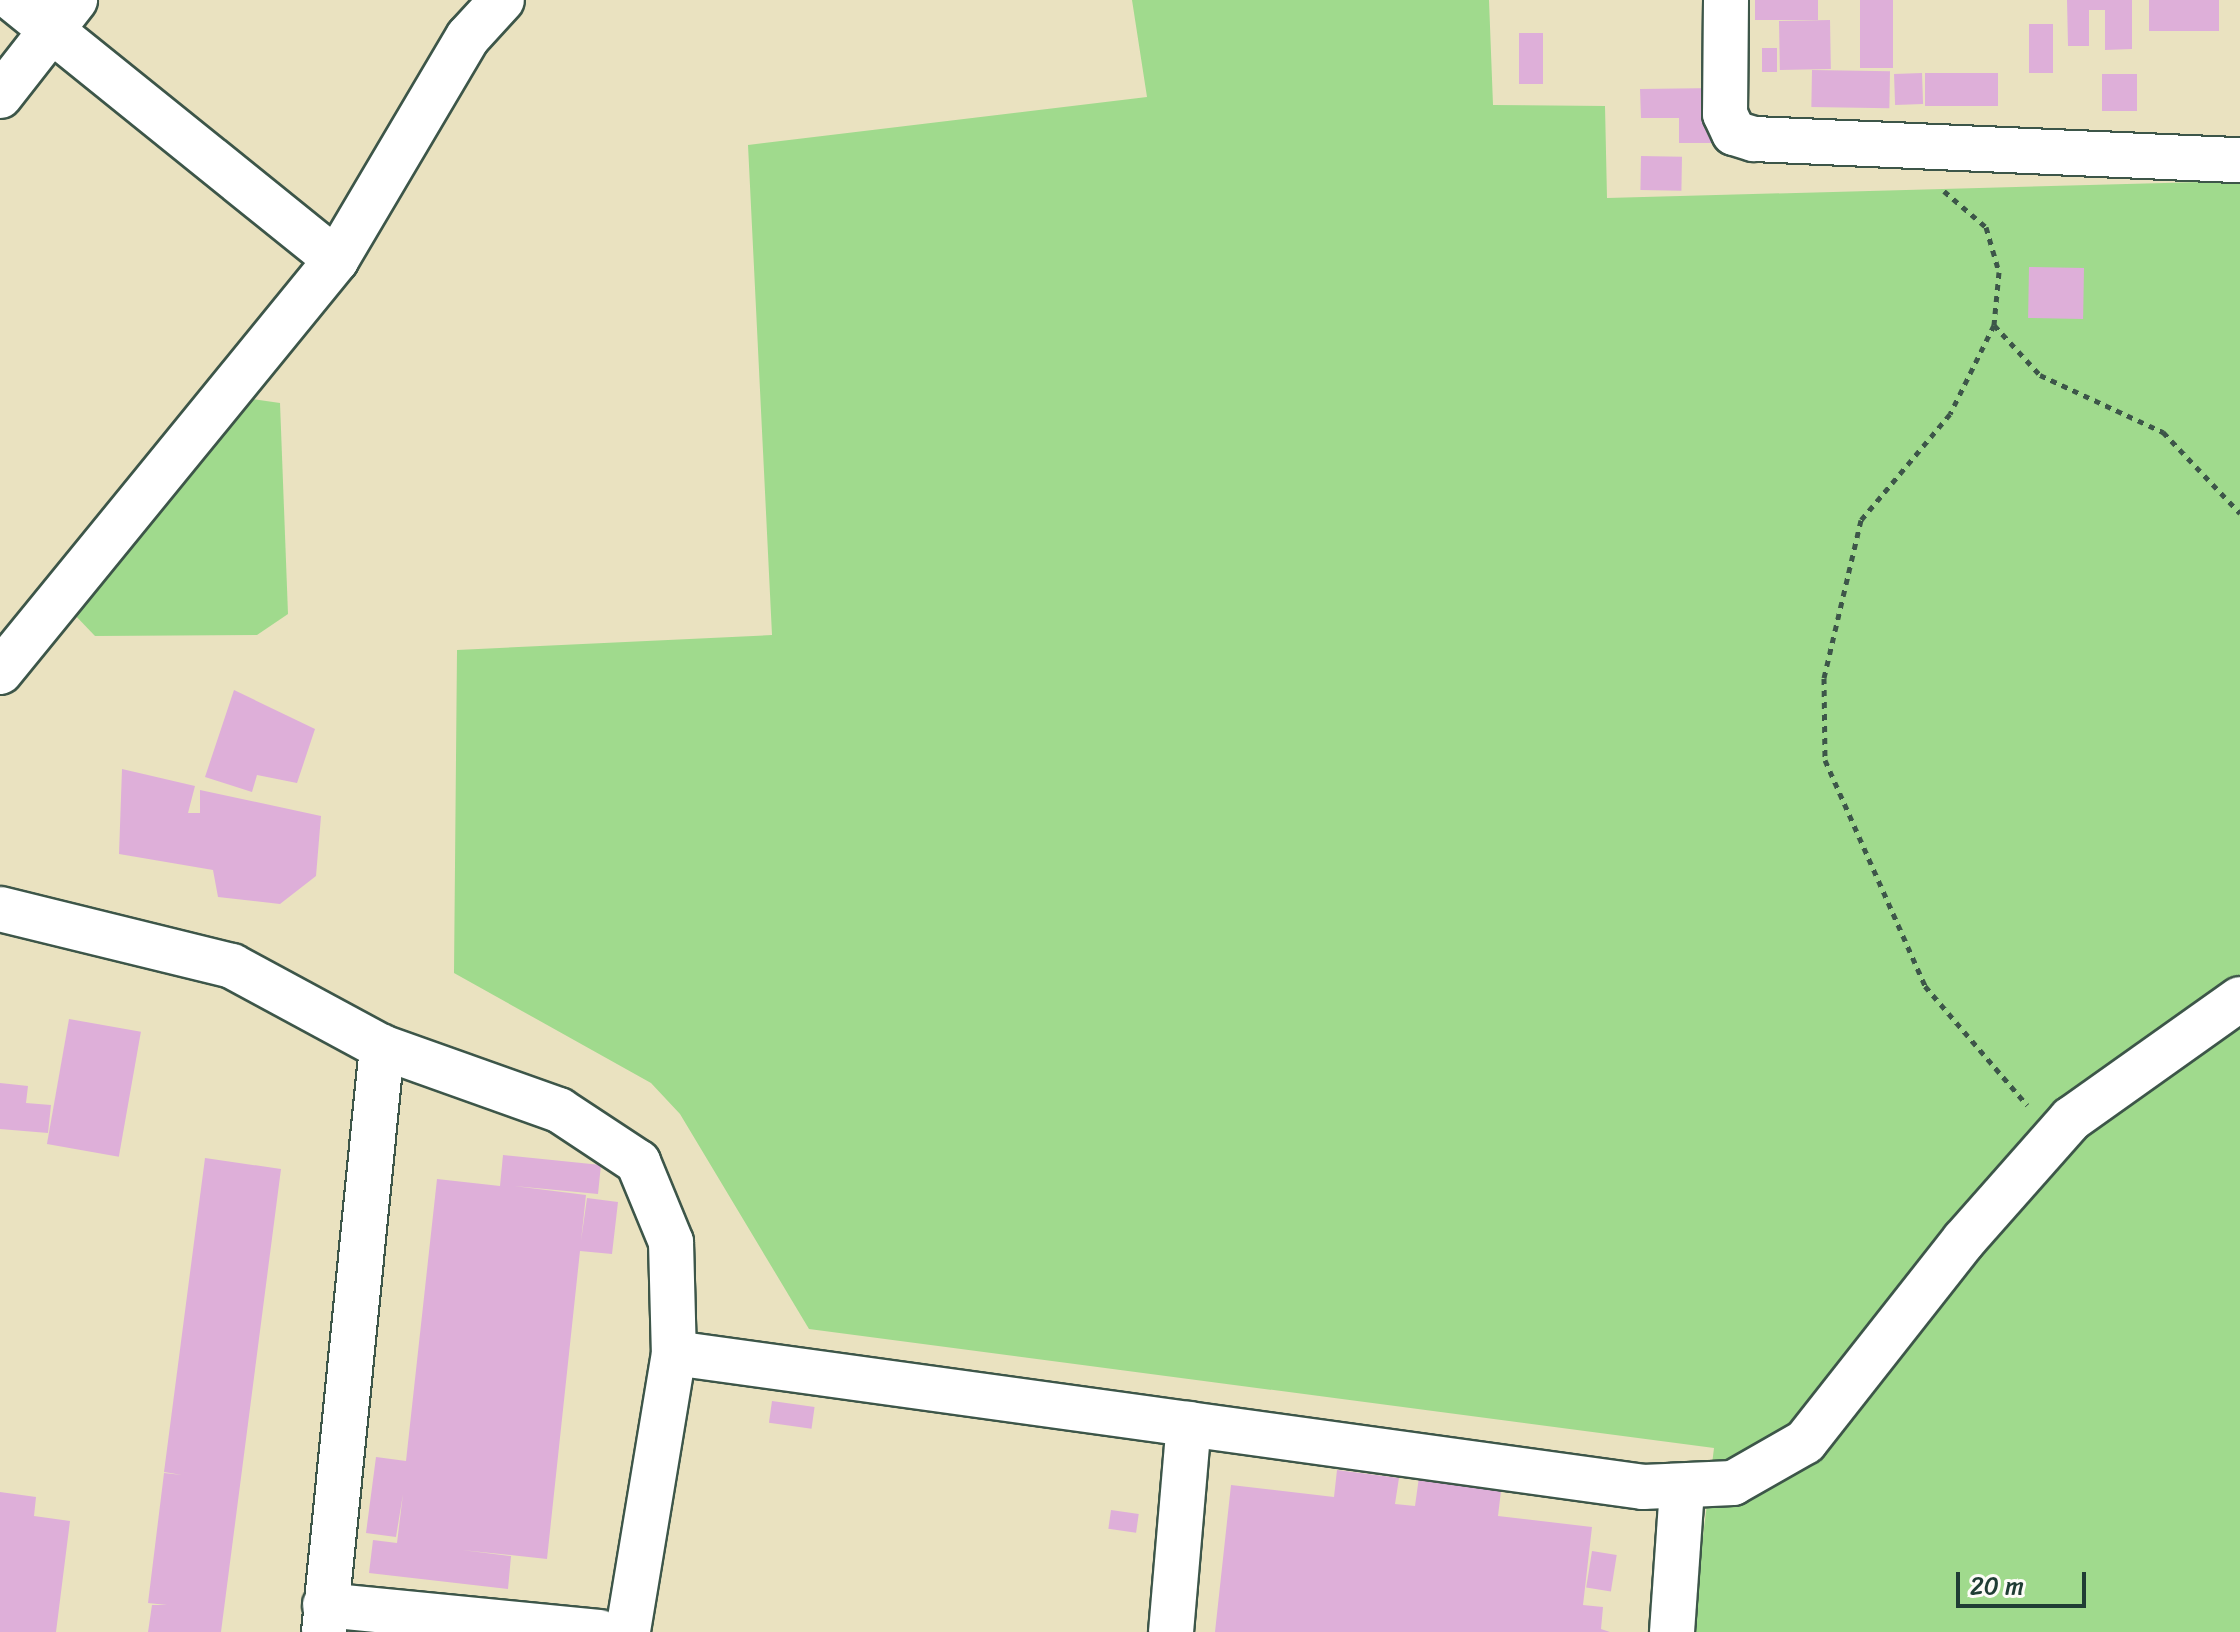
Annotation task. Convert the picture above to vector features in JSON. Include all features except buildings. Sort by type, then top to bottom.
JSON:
[{"type":"street","points":[[14,0],[63,15],[336,260]]},
{"type":"street","points":[[0,672],[336,260],[468,37],[502,0]]},
{"type":"street","points":[[1726,0],[1725,114],[1744,136],[1856,148],[2240,160]]},
{"type":"street","points":[[0,96],[63,15]]},
{"type":"street","points":[[0,909],[232,966],[382,1047],[559,1110],[638,1162],[671,1242],[674,1353],[628,1632]]},
{"type":"street","points":[[674,1353],[1682,1490],[1733,1483],[1805,1442],[2057,1136],[2173,1041],[2240,999]]},
{"type":"street","points":[[382,1047],[324,1618],[600,1632]]},
{"type":"street","points":[[1171,1632],[1189,1424]]},
{"type":"street","points":[[1672,1632],[1682,1490]]},
{"type":"path","points":[[1934,183],[1986,227],[1999,272],[1994,325],[1950,414],[1861,520],[1824,678],[1825,760],[1925,986],[2057,1136]]},
{"type":"path","points":[[1994,325],[2040,375],[2163,432],[2240,513]]},
{"type":"green space","points":[[1132,0],[1489,0],[1493,105],[1605,106],[1607,198],[2240,181],[2240,1632],[1691,1632],[1714,1448],[809,1329],[680,1114],[651,1083],[454,973],[457,650],[772,635],[748,145],[1147,97]]},
{"type":"green space","points":[[246,398],[280,403],[288,614],[257,635],[95,636],[72,612]]}]
